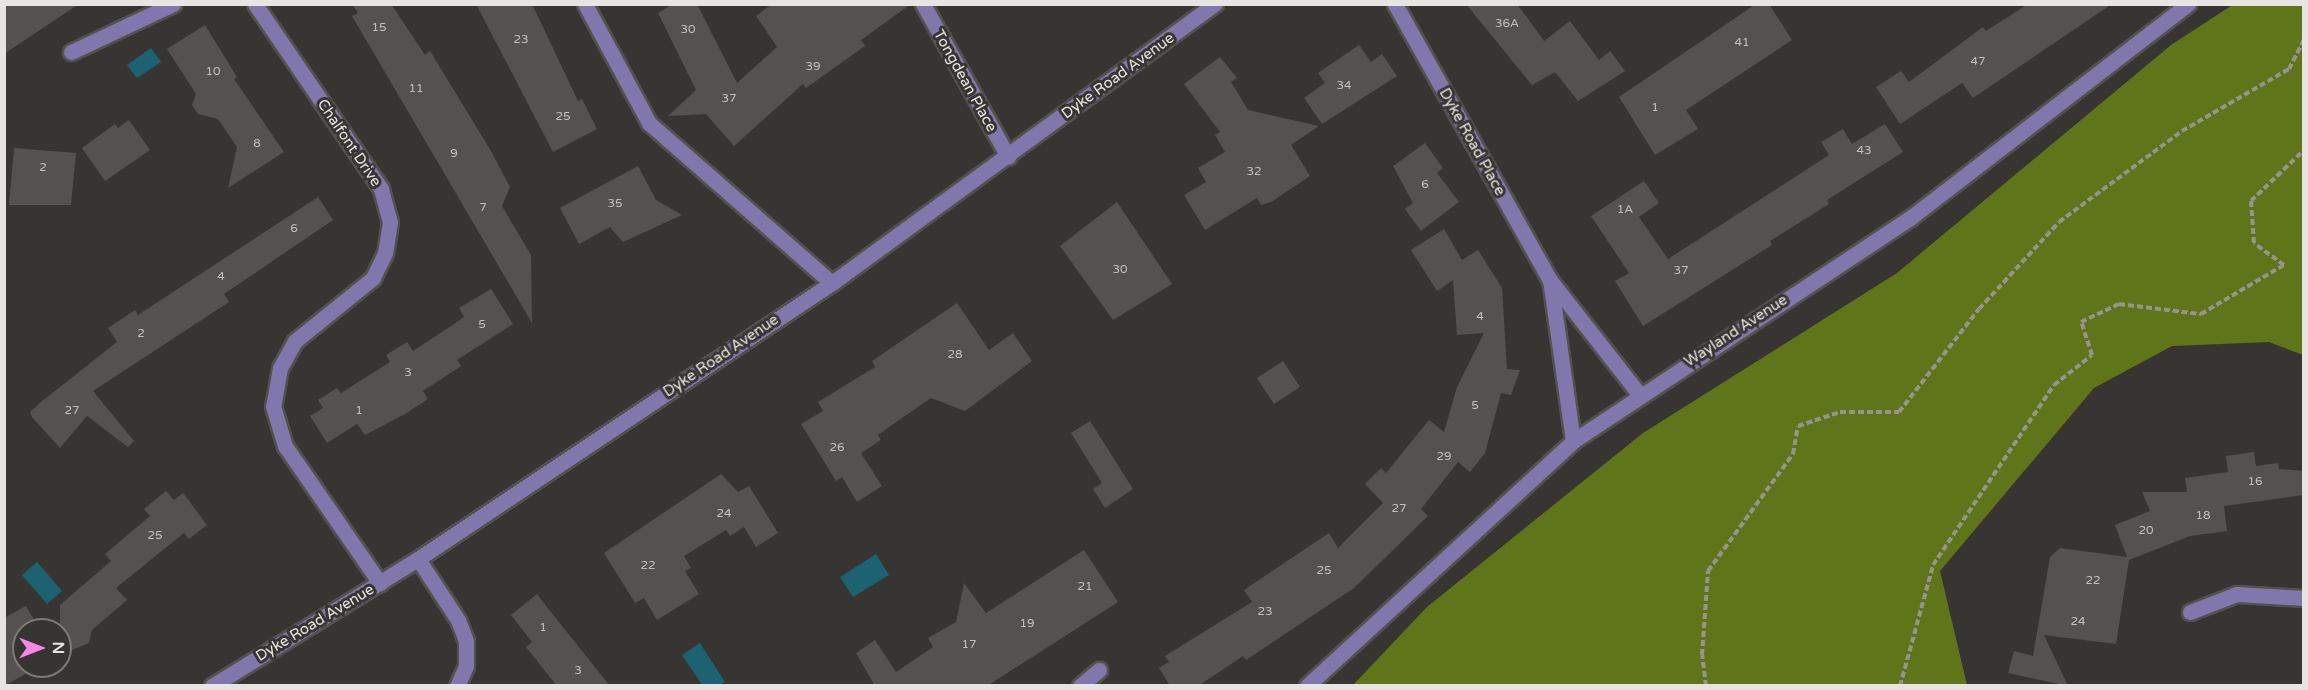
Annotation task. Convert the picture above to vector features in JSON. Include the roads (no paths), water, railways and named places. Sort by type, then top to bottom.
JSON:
[{"type":"street","points":[[71,52],[173,4]]},
{"type":"street","name":"Chalfont Drive","points":[[255,4],[381,189],[390,222],[385,253],[373,278],[295,341],[280,368],[273,406],[285,446],[380,583]]},
{"type":"street","points":[[585,4],[649,123],[832,283]]},
{"type":"street","name":"Tongdean Place","points":[[923,4],[1008,157]]},
{"type":"street","name":"Dyke Road Avenue","points":[[212,686],[418,559],[832,283],[1215,4]]},
{"type":"street","name":"Dyke Road Place","points":[[1395,4],[1550,280]]},
{"type":"street","name":"Wayland Avenue","points":[[1306,686],[1573,441],[1639,394],[1910,218],[2188,4]]},
{"type":"street","points":[[1550,280],[1639,394]]},
{"type":"street","points":[[1550,280],[1573,441]]},
{"type":"street","points":[[418,559],[458,620],[466,641],[466,666],[457,686]]},
{"type":"street","points":[[2190,612],[2237,594],[2304,598]]},
{"type":"street","points":[[1080,686],[1099,670]]},
{"type":"water","points":[[151,48],[161,62],[137,78],[127,65]]},
{"type":"water","points":[[876,554],[889,575],[853,597],[840,577]]},
{"type":"water","points":[[37,562],[62,591],[47,604],[22,575]]},
{"type":"water","points":[[700,643],[725,682],[720,685],[702,685],[682,655]]}]
